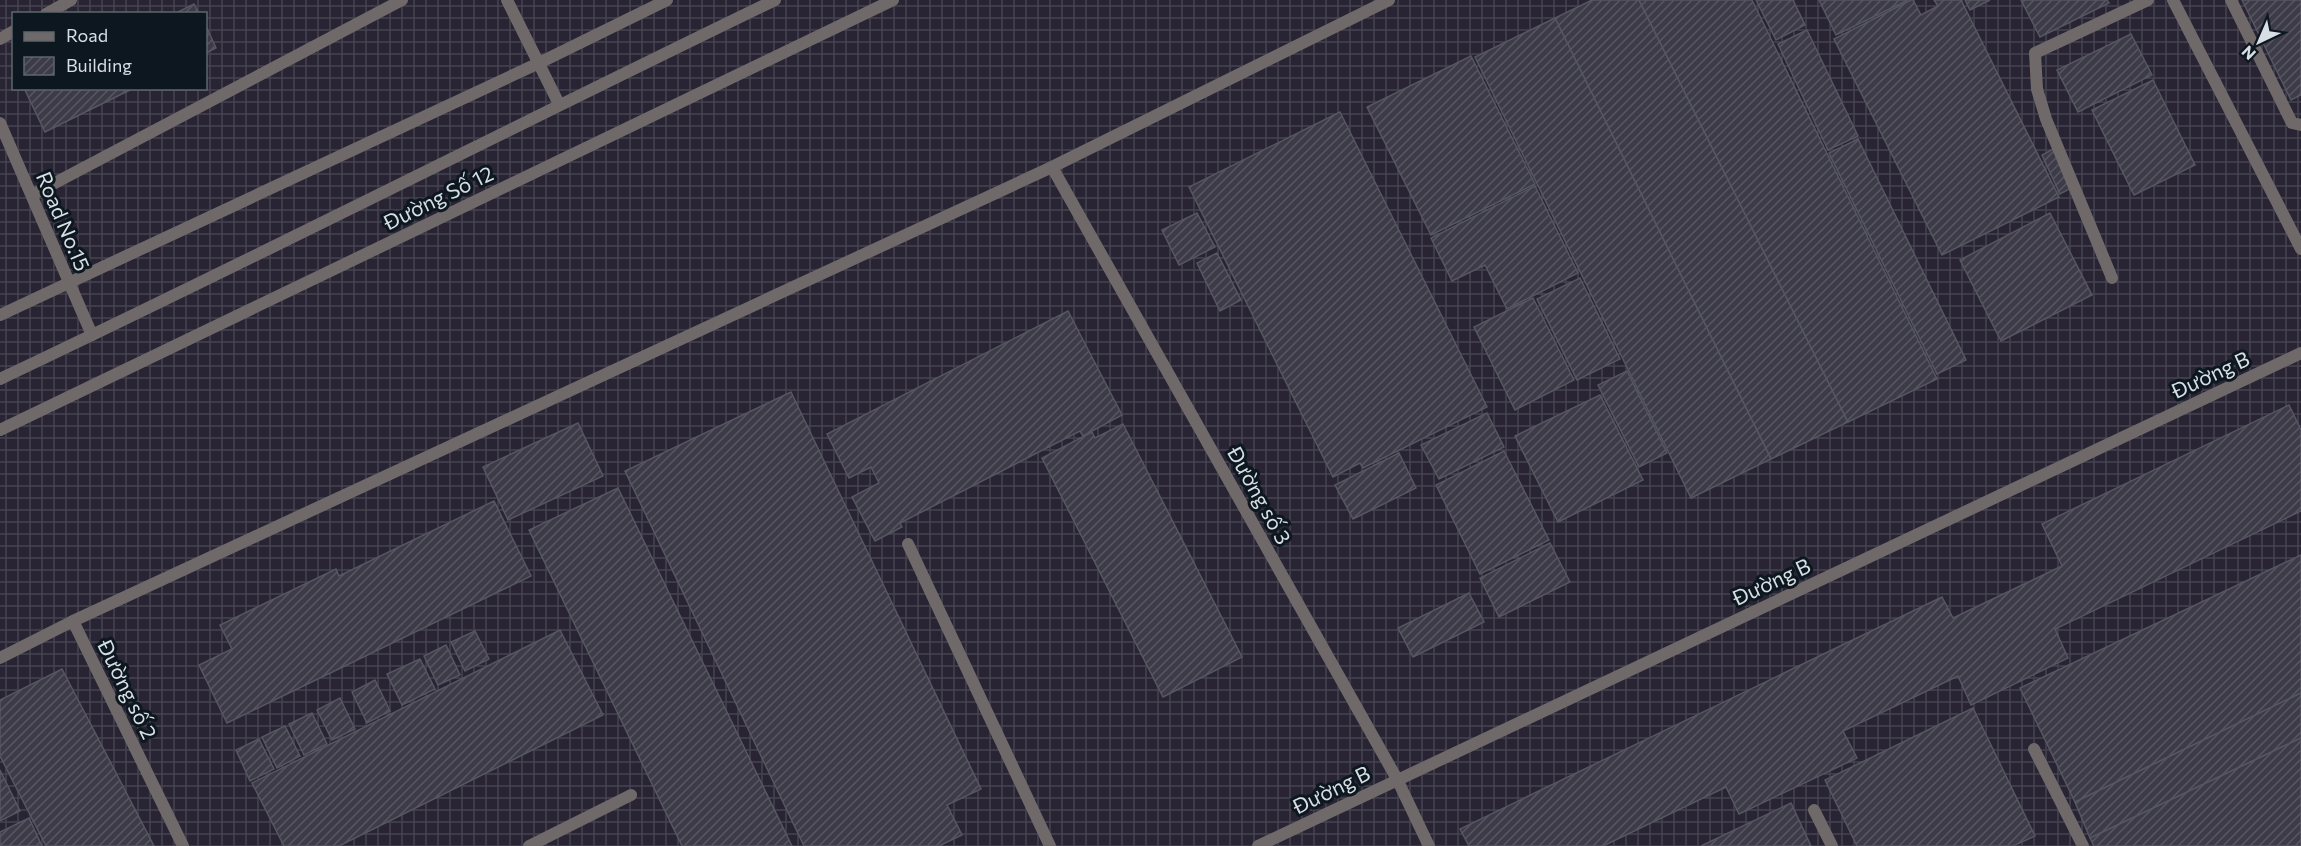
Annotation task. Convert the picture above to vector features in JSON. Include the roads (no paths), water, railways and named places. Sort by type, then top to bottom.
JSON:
[{"type":"street","points":[[50,12],[71,0]]},
{"type":"street","points":[[32,195],[402,0]]},
{"type":"street","points":[[507,0],[559,104]]},
{"type":"street","points":[[0,315],[539,63],[667,0]]},
{"type":"street","name":"Đường Số 12","points":[[0,379],[775,0]]},
{"type":"street","name":"Đường Số 12","points":[[0,430],[893,0]]},
{"type":"street","points":[[0,658],[73,621],[1052,166],[1389,0]]},
{"type":"street","points":[[2112,278],[2046,119],[2037,89],[2035,53],[2148,0]]},
{"type":"street","points":[[2173,0],[2301,249]]},
{"type":"street","points":[[2231,0],[2292,123],[2301,125]]},
{"type":"street","name":"Road No.15","points":[[0,123],[92,335]]},
{"type":"street","name":"Đường số 3","points":[[1052,166],[1397,779],[1429,846]]},
{"type":"street","name":"Đường B","points":[[1258,846],[2301,353]]},
{"type":"street","points":[[908,544],[1050,846]]},
{"type":"street","name":"Đường số 2","points":[[73,621],[183,846]]},
{"type":"street","points":[[2034,749],[2083,846]]},
{"type":"street","points":[[529,846],[631,795]]},
{"type":"street","points":[[1814,810],[1832,846]]}]
